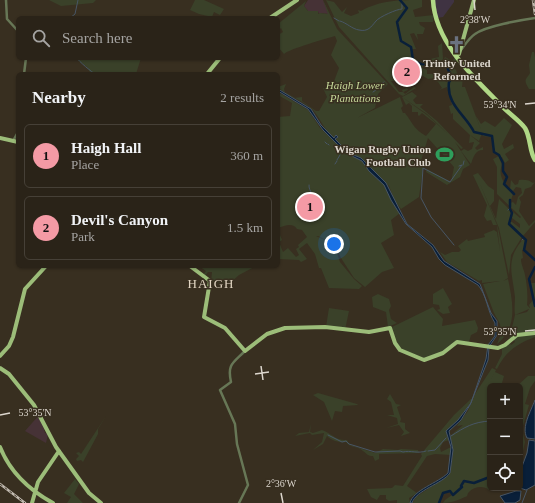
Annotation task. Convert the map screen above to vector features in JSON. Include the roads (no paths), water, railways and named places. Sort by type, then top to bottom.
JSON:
[{"type":"highway","points":[[433,0],[434,13],[443,35],[501,106],[524,128],[535,160]]},
{"type":"main road","points":[[273,16],[297,0]]},
{"type":"main road","points":[[458,54],[464,45],[474,0]]},
{"type":"main road","points":[[209,72],[218,60]]},
{"type":"main road","points":[[0,138],[16,142]]},
{"type":"main road","points":[[0,356],[9,346],[14,337],[25,289],[44,268]]},
{"type":"main road","points":[[193,268],[210,281],[204,316],[225,328],[245,351],[267,334],[285,328],[325,327],[369,332],[389,327],[392,330],[395,343],[400,350],[424,360],[443,353],[457,342],[489,347],[503,346],[520,334],[535,333]]},
{"type":"main road","points":[[0,368],[9,374],[34,405],[58,452],[89,493],[101,503]]},
{"type":"main road","points":[[0,447],[10,466],[35,492],[53,503]]},
{"type":"main road","points":[[32,503],[38,482],[58,452]]},
{"type":"street","points":[[6,0],[7,19],[16,29]]},
{"type":"street","points":[[464,45],[480,31],[534,18]]},
{"type":"street","points":[[24,72],[26,60]]},
{"type":"street","points":[[13,141],[16,136]]},
{"type":"street","points":[[239,503],[248,485],[237,444],[235,424],[220,390],[231,382],[228,373],[231,365],[245,351]]},
{"type":"water","points":[[280,90],[311,109],[321,125],[334,138],[336,135],[338,137],[335,139],[349,153],[361,158],[386,183],[407,224],[433,245],[444,261],[480,284],[491,313],[497,321],[497,335],[489,347],[488,360],[472,400],[486,359],[488,345],[495,336],[495,323],[481,289],[478,285],[445,265],[439,259],[432,247],[406,224],[391,200],[384,185],[369,171],[362,161],[346,153],[323,130],[308,109],[280,92]]},
{"type":"water","points":[[535,400],[535,439],[527,438],[525,429],[527,419]]},
{"type":"water","points":[[471,404],[461,420],[449,431],[453,450],[450,473],[446,477],[418,494],[412,503],[410,503],[412,498],[421,490],[444,477],[448,473],[451,447],[446,431],[458,420]]},
{"type":"water","points":[[529,440],[535,441],[535,485],[526,490],[523,489],[523,464],[527,453]]},
{"type":"water","points":[[521,491],[520,500],[515,503],[505,503],[500,496]]},
{"type":"waterway","points":[[72,16],[75,14],[78,0]]},
{"type":"waterway","points":[[400,0],[407,8],[397,22],[401,41],[411,47],[413,60],[417,63],[437,64],[447,67],[452,78],[449,82],[449,90],[453,103],[474,132],[492,136],[494,152],[499,155],[503,163],[503,171],[507,177],[504,184],[514,194]]},
{"type":"waterway","points":[[340,21],[356,29],[367,30],[381,17],[402,9],[402,2]]},
{"type":"waterway","points":[[334,18],[339,21]]},
{"type":"waterway","points":[[79,60],[93,72]]},
{"type":"waterway","points":[[379,86],[384,82]]},
{"type":"waterway","points":[[373,92],[379,88]]},
{"type":"waterway","points":[[337,160],[340,155]]},
{"type":"waterway","points":[[463,165],[464,161]]},
{"type":"waterway","points":[[454,245],[431,217],[421,198],[423,168],[450,182],[462,165],[459,166]]},
{"type":"waterway","points":[[309,185],[311,192],[319,204]]},
{"type":"waterway","points":[[510,200],[510,207]]},
{"type":"waterway","points":[[510,209],[512,213],[509,224],[526,240],[524,250],[535,260]]},
{"type":"waterway","points":[[535,267],[529,279],[535,306]]},
{"type":"waterway","points":[[451,436],[469,426],[479,422],[487,421]]},
{"type":"waterway","points":[[328,435],[342,442],[346,441],[349,444],[375,452],[426,451]]},
{"type":"waterway","points":[[428,451],[435,450],[446,438]]},
{"type":"waterway","points":[[439,503],[443,493],[450,491],[453,495],[462,487],[461,486],[464,481],[474,483],[487,478]]},
{"type":"waterway","points":[[522,503],[527,490]]},
{"type":"railway","points":[[533,0],[535,14]]},
{"type":"railway","points":[[0,484],[25,503]]},
{"type":"place","name":"Trinity United Reformed","points":[[457,45]]},
{"type":"place","name":"Devil's Canyon","points":[[407,72]]},
{"type":"place","name":"Wigan Rugby Union Football Club","points":[[444,155]]},
{"type":"place","name":"Haigh Hall","points":[[310,207]]},
{"type":"district","name":"HAIGH","points":[[211,283]]},
{"type":"park label","name":"Haigh Lower Plantations","points":[[355,91]]}]
